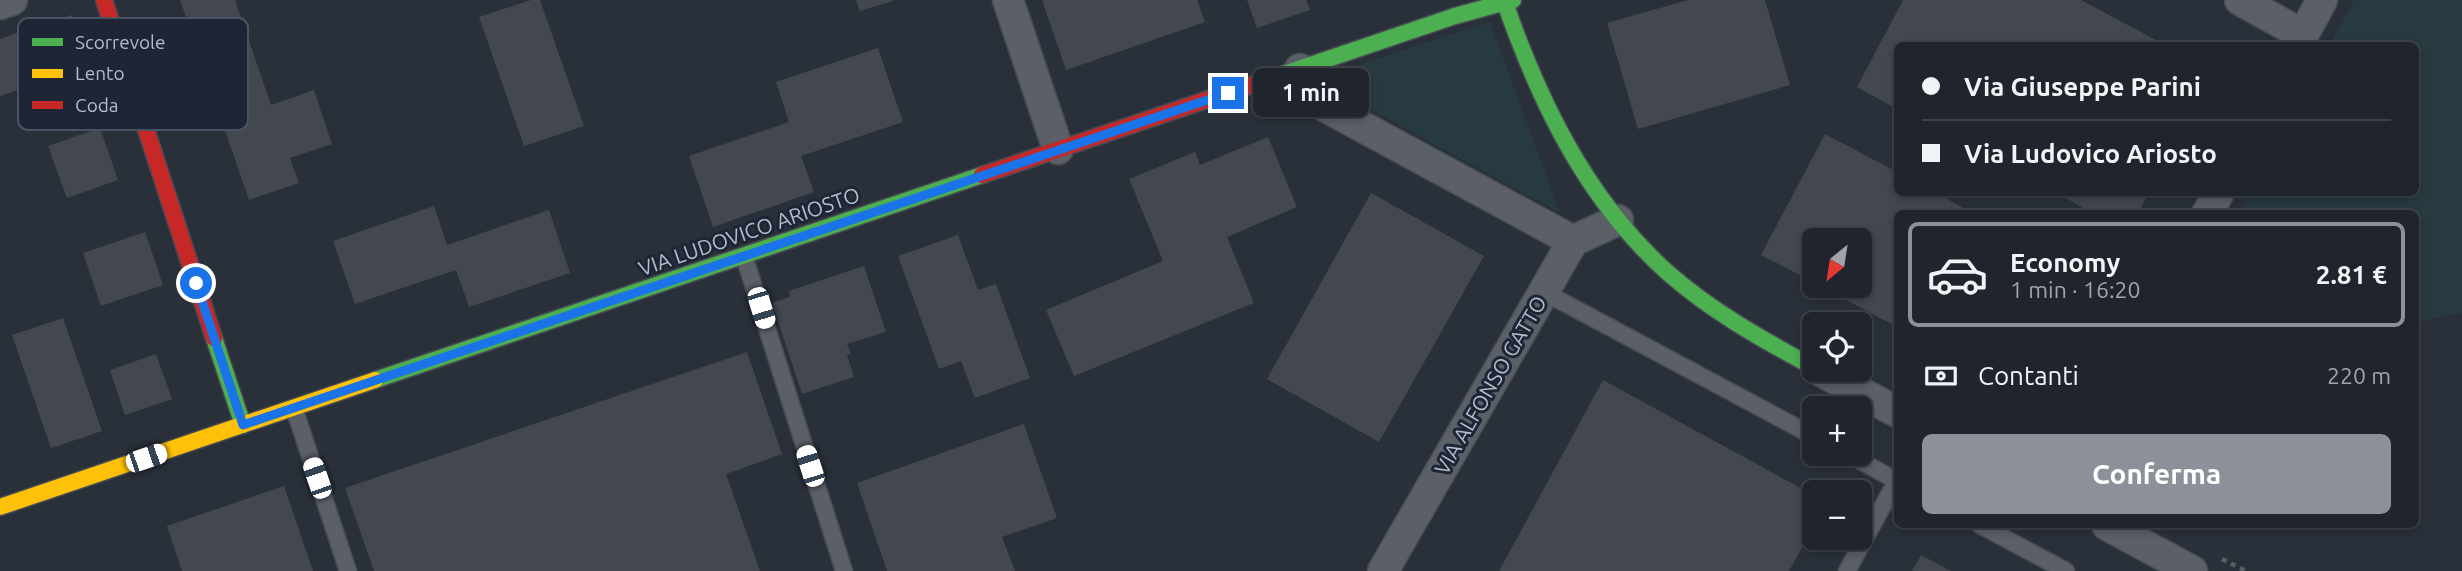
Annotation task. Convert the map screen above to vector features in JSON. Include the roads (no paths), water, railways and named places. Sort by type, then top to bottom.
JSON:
[{"type":"street","points":[[0,4],[12,0]]},
{"type":"street","points":[[104,0],[110,18]]},
{"type":"street","points":[[1008,0],[1058,149]]},
{"type":"street","points":[[2240,0],[2300,40],[2322,0]]},
{"type":"street","points":[[1507,1],[1533,79],[1568,150],[1618,220],[1652,258],[1695,293],[1760,338],[1802,361]]},
{"type":"street","name":"VIA LUDOVICO ARIOSTO","points":[[0,507],[1058,149],[1479,8],[1507,1]]},
{"type":"street","points":[[1300,69],[1310,91],[1326,107],[1573,241],[1618,220]]},
{"type":"street","points":[[147,130],[243,425]]},
{"type":"street","name":"VIA ALFONSO GATTO","points":[[1383,571],[1573,241]]},
{"type":"street","points":[[1840,382],[1894,410]]},
{"type":"street","points":[[2113,528],[2192,571]]},
{"type":"lane","points":[[744,255],[844,571]]},
{"type":"lane","points":[[1544,292],[1802,430]]},
{"type":"lane","points":[[294,408],[348,571]]},
{"type":"lane","points":[[1871,466],[1894,478]]},
{"type":"lane","points":[[1847,571],[1894,485]]},
{"type":"lane","points":[[1986,528],[2066,571]]}]
